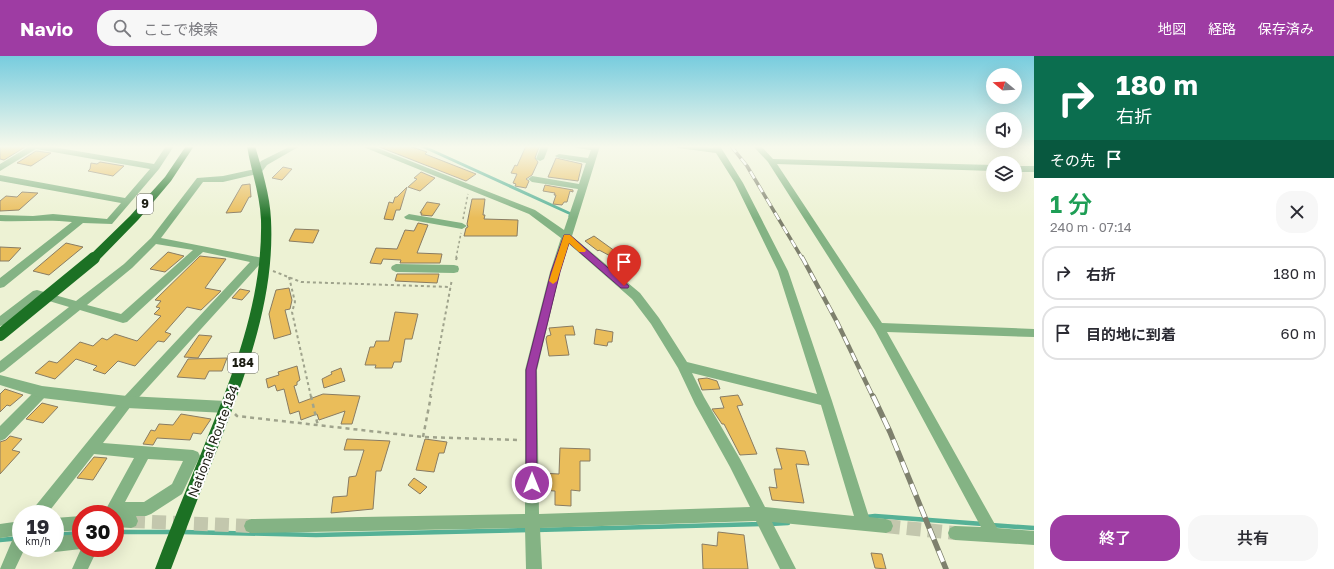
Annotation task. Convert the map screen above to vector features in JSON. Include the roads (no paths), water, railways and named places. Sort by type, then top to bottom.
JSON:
[{"type":"highway","name":"9","points":[[0,335],[94,258],[134,218],[174,170]]},
{"type":"highway","name":"National Route 184","points":[[163,569],[250,343],[262,292],[266,219],[258,171]]},
{"type":"street","points":[[0,218],[33,219],[53,217],[109,222],[153,170]]},
{"type":"street","points":[[426,170],[532,212],[567,237],[636,296],[655,321],[683,366],[699,400],[735,464],[788,569]]},
{"type":"street","points":[[534,569],[532,521],[531,370],[555,272],[589,170]]},
{"type":"street","points":[[732,170],[740,183],[783,271],[826,401],[864,524]]},
{"type":"street","points":[[777,170],[880,327],[993,535]]},
{"type":"street","points":[[0,368],[128,266],[154,240],[200,180],[223,179],[258,171]]},
{"type":"street","points":[[0,178],[126,201]]},
{"type":"street","points":[[532,179],[583,187]]},
{"type":"street","points":[[409,216],[462,226]]},
{"type":"street","points":[[0,284],[80,220]]},
{"type":"street","points":[[154,240],[201,248],[263,263]]},
{"type":"street","points":[[0,322],[37,294],[124,319],[201,248]]},
{"type":"street","points":[[45,505],[127,402],[263,263]]},
{"type":"street","points":[[396,268],[454,269]]},
{"type":"street","points":[[880,327],[1034,333]]},
{"type":"street","points":[[683,366],[826,401]]},
{"type":"street","points":[[0,380],[42,392],[127,402],[226,407]]},
{"type":"street","points":[[0,435],[42,392]]},
{"type":"street","points":[[90,448],[144,452],[193,456],[177,489],[146,509],[113,509],[144,452]]},
{"type":"street","points":[[251,526],[532,521],[761,514],[886,526]]},
{"type":"street","points":[[124,521],[131,521]]},
{"type":"street","points":[[0,531],[12,529]]},
{"type":"street","points":[[955,533],[1034,538]]},
{"type":"street","points":[[7,569],[13,557]]},
{"type":"street","points":[[80,569],[86,557]]},
{"type":"waterway","points":[[474,170],[571,214],[570,216]]},
{"type":"waterway","points":[[866,517],[875,516],[983,524]]},
{"type":"waterway","points":[[770,524],[788,523]]},
{"type":"waterway","points":[[536,530],[762,524]]},
{"type":"waterway","points":[[991,525],[1034,528]]},
{"type":"waterway","points":[[182,532],[316,535],[530,530]]},
{"type":"waterway","points":[[124,532],[174,532]]},
{"type":"waterway","points":[[64,534],[72,534]]},
{"type":"waterway","points":[[0,540],[12,539]]},
{"type":"tunnel","points":[[131,521],[251,526]]},
{"type":"tunnel","points":[[886,526],[955,533]]},
{"type":"railway","points":[[749,170],[802,258]]},
{"type":"railway","points":[[802,257],[837,322],[873,397]]},
{"type":"railway","points":[[873,396],[890,432],[946,569]]}]
